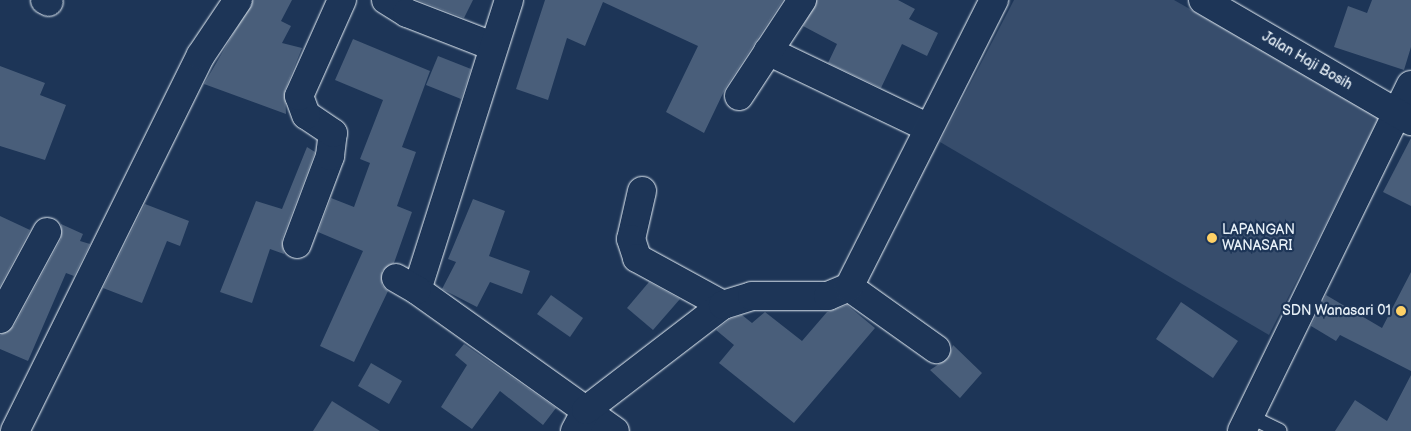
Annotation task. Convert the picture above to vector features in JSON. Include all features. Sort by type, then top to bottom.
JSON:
[{"type":"street","points":[[15,431],[201,55],[238,0]]},
{"type":"street","points":[[297,244],[330,156],[333,133],[306,115],[299,96],[342,0]]},
{"type":"street","points":[[386,0],[407,13],[492,46]]},
{"type":"street","points":[[509,0],[407,284],[581,420],[615,431]]},
{"type":"street","points":[[739,96],[802,0]]},
{"type":"street","points":[[581,420],[723,305],[752,296],[828,296],[849,287],[994,0]]},
{"type":"street","name":"Jalan Haji Bosih","points":[[1202,0],[1404,117]]},
{"type":"street","points":[[768,51],[929,128]]},
{"type":"street","points":[[1246,424],[1404,117],[1411,85]]},
{"type":"street","points":[[642,192],[631,239],[637,258],[723,305]]},
{"type":"street","points":[[2,310],[47,232]]},
{"type":"street","points":[[849,287],[936,349]]},
{"type":"lane","points":[[1246,424],[1280,431]]},
{"type":"shaded area","name":"LAPANGAN WANASARI","points":[[1014,0],[1174,0],[1380,117],[1269,335],[940,142]]},
{"type":"building","points":[[253,0],[292,0],[281,21],[291,26],[282,43],[302,48],[285,90],[286,114],[204,84]]},
{"type":"building","points":[[417,0],[473,0],[464,18]]},
{"type":"building","points":[[545,0],[783,0],[726,87],[704,133],[666,112],[698,46],[603,2],[585,46],[567,38],[548,100],[516,89]]},
{"type":"building","points":[[817,0],[898,0],[915,9],[909,19],[938,33],[927,56],[902,44],[881,88],[828,63],[837,44],[803,26]]},
{"type":"building","points":[[1372,0],[1411,0],[1411,47],[1404,70],[1334,47],[1348,6],[1367,13]]},
{"type":"building","points":[[353,39],[430,71],[402,147],[416,152],[397,206],[412,212],[394,263],[382,271],[382,285],[388,291],[354,362],[320,346],[363,251],[318,232],[331,198],[354,207],[370,163],[360,159],[383,100],[335,80]]},
{"type":"building","points":[[438,56],[471,69],[461,99],[426,85]]},
{"type":"building","points":[[0,66],[45,83],[40,95],[66,105],[45,160],[0,146]]},
{"type":"building","points":[[1411,138],[1411,206],[1383,192]]},
{"type":"building","points":[[307,147],[315,152],[282,239],[284,254],[270,249],[252,303],[220,292],[256,201],[282,209]]},
{"type":"building","points":[[473,199],[505,211],[489,256],[530,271],[522,294],[490,282],[477,307],[442,289],[456,262],[448,259]]},
{"type":"building","points":[[145,204],[189,221],[180,246],[167,241],[142,303],[103,288]]},
{"type":"building","points":[[0,216],[30,230],[0,286]]},
{"type":"building","points":[[61,224],[83,234],[80,241],[90,244],[74,276],[66,273],[28,361],[0,349],[0,335],[14,326],[61,239]]},
{"type":"building","points":[[1411,272],[1411,371],[1340,335],[1336,341],[1311,326],[1326,295],[1382,328]]},
{"type":"building","points":[[649,282],[680,299],[653,330],[627,308]]},
{"type":"building","points":[[551,295],[583,318],[570,337],[537,314]]},
{"type":"building","points":[[1181,302],[1238,341],[1213,378],[1156,339]]},
{"type":"building","points":[[847,305],[875,328],[794,423],[719,363],[734,345],[716,330],[730,319],[742,315],[752,323],[765,312],[802,341],[827,312]]},
{"type":"building","points":[[464,344],[556,408],[543,425],[500,391],[472,429],[441,407],[467,365],[455,355]]},
{"type":"building","points":[[953,345],[982,373],[960,398],[930,370],[948,358]]},
{"type":"building","points":[[371,363],[402,381],[389,404],[358,386]]},
{"type":"building","points":[[1411,375],[1411,431],[1335,431],[1355,400],[1387,421]]},
{"type":"building","points":[[332,401],[380,431],[313,431]]},
{"type":"place","name":"LAPANGAN WANASARI","points":[[1212,238]]},
{"type":"place","name":"SDN Wanasari 01","points":[[1401,311]]}]
